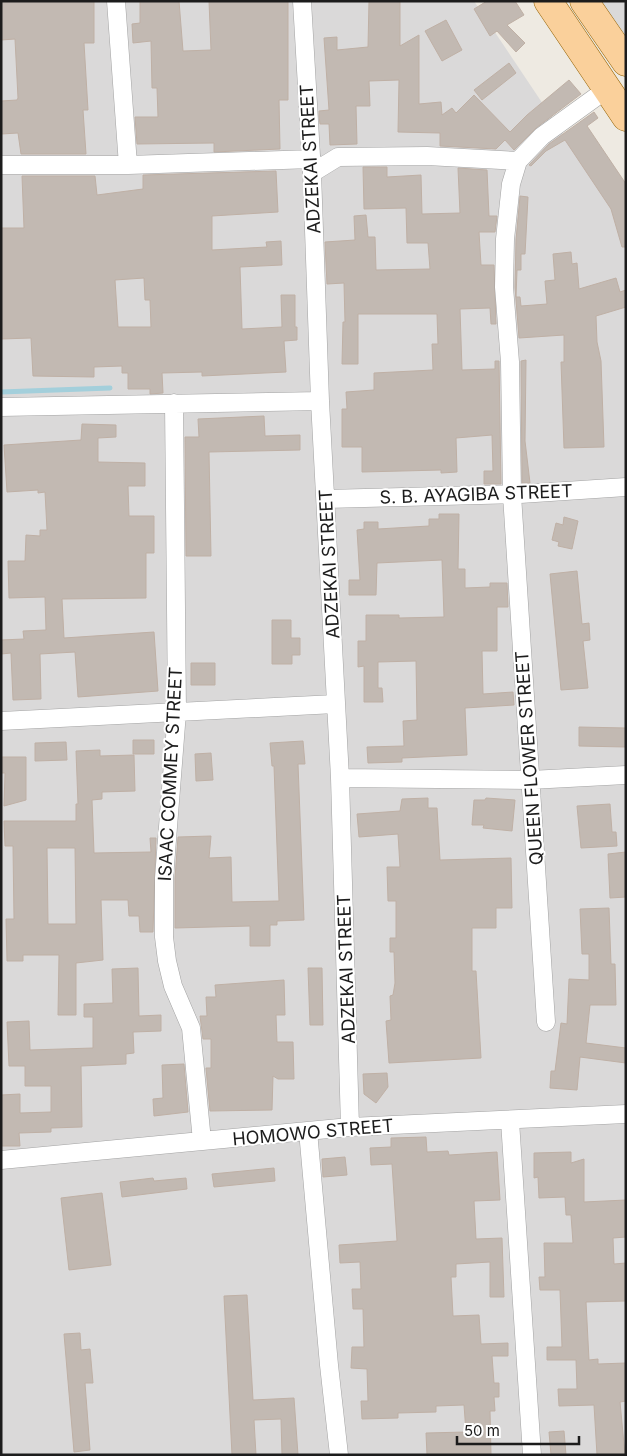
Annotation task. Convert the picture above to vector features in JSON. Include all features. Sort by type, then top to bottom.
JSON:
[{"type":"main road","points":[[548,1],[626,117]]},
{"type":"main road","points":[[584,1],[626,62]]},
{"type":"street","points":[[116,1],[128,165]]},
{"type":"street","name":"ADZEKAI STREET","points":[[302,1],[312,166],[320,401],[340,778],[350,1127]]},
{"type":"street","points":[[1,165],[312,166],[338,157],[427,156],[518,161],[542,136],[607,89]]},
{"type":"street","name":"QUEEN FLOWER STREET","points":[[518,161],[511,184],[505,239],[504,287],[510,362],[512,495],[546,1022]]},
{"type":"street","points":[[1,407],[320,401]]},
{"type":"street","name":"ISAAC COMMEY STREET","points":[[174,403],[177,712],[165,869],[164,937],[166,961],[173,986],[191,1028],[202,1141]]},
{"type":"street","name":"S. B. AYAGIBA STREET","points":[[326,499],[512,495],[626,487]]},
{"type":"street","points":[[1,721],[335,704]]},
{"type":"street","points":[[340,778],[530,780],[626,775]]},
{"type":"street","name":"HOMOWO STREET","points":[[1,1160],[350,1127],[510,1121],[626,1114]]},
{"type":"street","points":[[510,1121],[532,1455]]},
{"type":"street","points":[[308,1131],[323,1308],[339,1455]]},
{"type":"shaded area","points":[[1,1],[474,1],[626,228],[626,1455],[1,1455]]},
{"type":"shaded area","points":[[569,1],[626,1],[626,78]]},
{"type":"building","points":[[1,1],[94,1],[94,43],[84,43],[88,110],[83,110],[86,154],[21,154],[18,133],[1,134],[1,101],[17,100],[18,98],[15,39],[1,40]]},
{"type":"building","points":[[140,1],[179,1],[183,51],[211,50],[209,1],[288,1],[288,100],[279,100],[280,149],[214,152],[214,143],[137,144],[135,117],[158,117],[157,88],[152,88],[151,41],[133,43],[132,24],[140,23]]},
{"type":"building","points":[[369,1],[400,1],[400,46],[419,35],[419,104],[441,102],[442,115],[452,108],[456,113],[474,95],[510,132],[527,115],[569,80],[581,94],[536,128],[514,150],[505,140],[496,149],[440,146],[440,133],[398,132],[399,80],[369,81],[370,106],[356,106],[357,144],[330,145],[329,124],[320,124],[319,116],[319,111],[329,110],[324,38],[337,37],[337,50],[368,47]]},
{"type":"building","points":[[487,1],[515,1],[524,15],[507,25],[525,43],[516,52],[497,31],[490,36],[474,9]]},
{"type":"building","points":[[446,20],[462,50],[442,61],[425,31]]},
{"type":"building","points":[[509,63],[516,73],[482,100],[474,90]]},
{"type":"building","points":[[594,112],[598,118],[587,126],[626,184],[626,247],[622,247],[611,209],[565,140],[546,151],[531,166],[529,165],[549,144]]},
{"type":"building","points":[[363,167],[387,167],[387,177],[421,175],[422,214],[460,213],[458,168],[487,170],[489,216],[497,216],[495,232],[479,232],[481,265],[494,265],[496,324],[491,324],[490,308],[460,309],[462,370],[495,369],[495,361],[499,361],[501,484],[484,484],[484,471],[493,471],[492,435],[456,438],[457,472],[441,473],[441,470],[362,472],[362,447],[342,447],[342,409],[347,409],[346,392],[374,390],[374,373],[433,370],[432,344],[438,344],[437,314],[358,314],[358,364],[342,364],[343,322],[345,322],[344,283],[327,284],[325,242],[355,240],[354,216],[366,215],[368,237],[375,237],[376,270],[430,269],[428,243],[407,243],[406,208],[364,209]]},
{"type":"building","points":[[276,171],[278,212],[212,216],[212,250],[267,247],[266,242],[281,241],[282,265],[240,267],[242,329],[282,327],[281,295],[295,295],[297,340],[284,341],[286,372],[202,376],[202,372],[162,373],[163,393],[150,394],[150,389],[128,389],[128,373],[122,373],[122,366],[94,367],[94,377],[33,376],[31,338],[1,339],[1,228],[24,228],[22,176],[95,176],[97,195],[143,189],[143,175]],"holes":[[[144,278],[145,300],[150,300],[151,327],[118,327],[115,280]]]},
{"type":"building","points":[[520,196],[528,197],[525,254],[521,254],[521,270],[517,270],[516,297],[520,297],[521,306],[547,304],[545,281],[555,280],[553,254],[571,252],[572,264],[577,263],[579,289],[616,278],[620,292],[626,290],[626,307],[596,316],[597,342],[601,361],[604,447],[564,448],[561,362],[564,362],[564,335],[519,338],[515,287],[516,240]]},
{"type":"building","points":[[526,360],[525,441],[530,483],[522,483],[521,361]]},
{"type":"building","points":[[264,416],[265,436],[300,435],[300,450],[209,452],[211,556],[186,556],[185,437],[199,437],[198,419]]},
{"type":"building","points":[[82,424],[116,425],[116,437],[98,438],[98,462],[145,463],[145,486],[128,486],[129,516],[154,516],[154,553],[146,553],[146,598],[62,599],[64,638],[154,632],[158,691],[78,697],[75,652],[40,654],[41,699],[13,700],[11,653],[1,654],[1,640],[24,639],[23,631],[46,630],[45,597],[9,598],[8,561],[25,561],[26,535],[40,536],[40,530],[47,530],[45,492],[38,493],[38,490],[7,492],[4,445],[81,440]]},
{"type":"building","points":[[439,514],[459,514],[458,569],[465,569],[465,588],[490,587],[490,583],[507,583],[508,607],[497,607],[497,651],[482,651],[483,694],[513,692],[514,705],[465,708],[467,755],[402,758],[402,762],[368,763],[367,747],[404,746],[403,721],[417,720],[416,661],[378,662],[378,688],[382,688],[383,702],[364,702],[364,666],[358,667],[358,641],[366,641],[366,615],[399,615],[399,618],[444,617],[442,560],[377,563],[376,595],[349,595],[349,580],[360,580],[357,530],[364,529],[364,522],[378,522],[378,529],[429,526],[429,519],[439,519]]},
{"type":"building","points":[[564,517],[578,521],[572,549],[558,546],[559,542],[552,540],[556,523],[563,525]]},
{"type":"building","points":[[577,571],[582,624],[589,623],[590,640],[583,641],[588,688],[561,690],[550,574]]},
{"type":"building","points":[[272,620],[291,620],[291,638],[300,638],[300,655],[292,655],[292,664],[272,664]]},
{"type":"building","points":[[191,663],[215,663],[215,685],[191,685]]},
{"type":"building","points":[[579,727],[626,728],[626,747],[579,746]]},
{"type":"building","points":[[133,740],[154,740],[154,754],[133,754]]},
{"type":"building","points":[[303,741],[305,764],[298,764],[304,920],[277,921],[277,925],[270,925],[270,946],[250,946],[250,926],[175,928],[175,878],[178,837],[211,836],[209,858],[231,857],[232,902],[279,901],[274,766],[272,766],[270,743]]},
{"type":"building","points":[[66,742],[67,760],[35,761],[35,743]]},
{"type":"building","points":[[100,750],[100,756],[134,755],[135,791],[102,792],[102,799],[92,800],[94,853],[151,852],[150,838],[156,838],[153,932],[140,932],[139,916],[129,916],[128,900],[101,900],[103,960],[76,963],[76,1015],[58,1015],[59,955],[23,955],[23,961],[7,961],[6,919],[14,919],[13,846],[5,846],[4,821],[76,821],[76,804],[78,804],[76,751]],"holes":[[[47,848],[75,848],[76,924],[48,924]]]},
{"type":"building","points":[[211,753],[213,780],[196,781],[195,754]]},
{"type":"building","points":[[1,757],[26,757],[26,800],[4,806],[5,773],[1,773]]},
{"type":"building","points":[[428,798],[428,808],[437,808],[440,860],[511,858],[512,908],[496,908],[496,928],[472,928],[472,971],[476,971],[481,1058],[389,1063],[386,1021],[391,1020],[390,996],[393,995],[395,983],[394,952],[390,952],[390,938],[396,938],[396,901],[388,901],[387,867],[400,867],[398,834],[359,837],[357,814],[400,811],[402,799]]},
{"type":"building","points":[[486,798],[515,800],[512,831],[483,828],[484,825],[472,825],[474,800],[485,800]]},
{"type":"building","points":[[610,804],[612,832],[616,832],[617,846],[581,848],[577,806]]},
{"type":"building","points":[[626,852],[626,897],[610,898],[608,854]]},
{"type":"building","points":[[609,908],[611,964],[615,964],[616,1005],[590,1005],[586,1043],[626,1048],[626,1063],[580,1057],[577,1090],[550,1088],[551,1071],[555,1071],[561,1023],[567,1024],[569,979],[589,980],[589,954],[582,954],[580,909]]},
{"type":"building","points":[[138,968],[139,1016],[161,1015],[161,1031],[133,1032],[134,1053],[126,1054],[126,1064],[81,1066],[82,1127],[51,1128],[51,1132],[19,1133],[20,1146],[1,1146],[1,1095],[20,1094],[20,1113],[51,1112],[51,1086],[25,1086],[25,1066],[9,1066],[7,1022],[29,1021],[30,1050],[93,1048],[93,1017],[84,1017],[84,1004],[113,1003],[112,969]]},
{"type":"building","points":[[308,968],[322,968],[323,1025],[310,1025]]},
{"type":"building","points":[[284,980],[285,1015],[276,1015],[277,1042],[293,1042],[294,1079],[278,1079],[273,1076],[272,1110],[210,1111],[206,1068],[211,1068],[211,1039],[203,1039],[200,1016],[207,1016],[206,997],[216,997],[215,985]]},
{"type":"building","points":[[184,1064],[188,1112],[154,1116],[153,1099],[163,1098],[162,1065]]},
{"type":"building","points":[[387,1073],[388,1087],[376,1103],[364,1094],[363,1074]]},
{"type":"building","points":[[426,1137],[427,1152],[448,1151],[449,1155],[497,1152],[500,1200],[474,1201],[476,1239],[502,1238],[504,1297],[490,1297],[490,1262],[456,1264],[456,1277],[451,1277],[453,1316],[479,1315],[481,1344],[508,1343],[508,1356],[492,1356],[494,1383],[499,1383],[499,1397],[494,1397],[495,1411],[490,1411],[491,1455],[427,1455],[426,1433],[466,1432],[464,1405],[436,1406],[436,1412],[398,1413],[398,1418],[362,1419],[361,1401],[368,1401],[367,1369],[351,1368],[352,1347],[364,1347],[363,1309],[353,1309],[352,1289],[361,1289],[360,1262],[340,1263],[339,1245],[397,1241],[392,1164],[371,1165],[370,1148],[391,1147],[391,1138]]},
{"type":"building","points":[[571,1152],[571,1163],[584,1159],[584,1202],[626,1200],[626,1237],[613,1238],[614,1264],[626,1263],[626,1301],[586,1302],[589,1360],[598,1359],[598,1364],[626,1363],[626,1401],[620,1402],[625,1455],[597,1455],[594,1405],[559,1406],[558,1389],[577,1389],[576,1360],[547,1360],[547,1347],[562,1347],[560,1290],[540,1290],[539,1277],[545,1277],[544,1243],[573,1243],[571,1215],[566,1215],[565,1197],[539,1198],[538,1177],[534,1178],[534,1153]]},
{"type":"building","points":[[345,1157],[347,1175],[323,1177],[322,1159]]},
{"type":"building","points":[[274,1168],[275,1181],[214,1187],[212,1174]]},
{"type":"building","points":[[153,1178],[154,1181],[186,1178],[187,1189],[122,1197],[120,1182]]},
{"type":"building","points":[[102,1193],[111,1265],[69,1270],[61,1198]]},
{"type":"building","points":[[247,1295],[253,1400],[294,1398],[298,1455],[282,1455],[281,1419],[254,1420],[256,1455],[232,1455],[224,1296]]},
{"type":"building","points":[[80,1333],[81,1350],[90,1349],[93,1383],[85,1383],[90,1450],[74,1452],[64,1334]]},
{"type":"building","points":[[564,1431],[566,1455],[551,1455],[549,1432]]},
{"type":"waterway","points":[[1,392],[110,388]]}]
